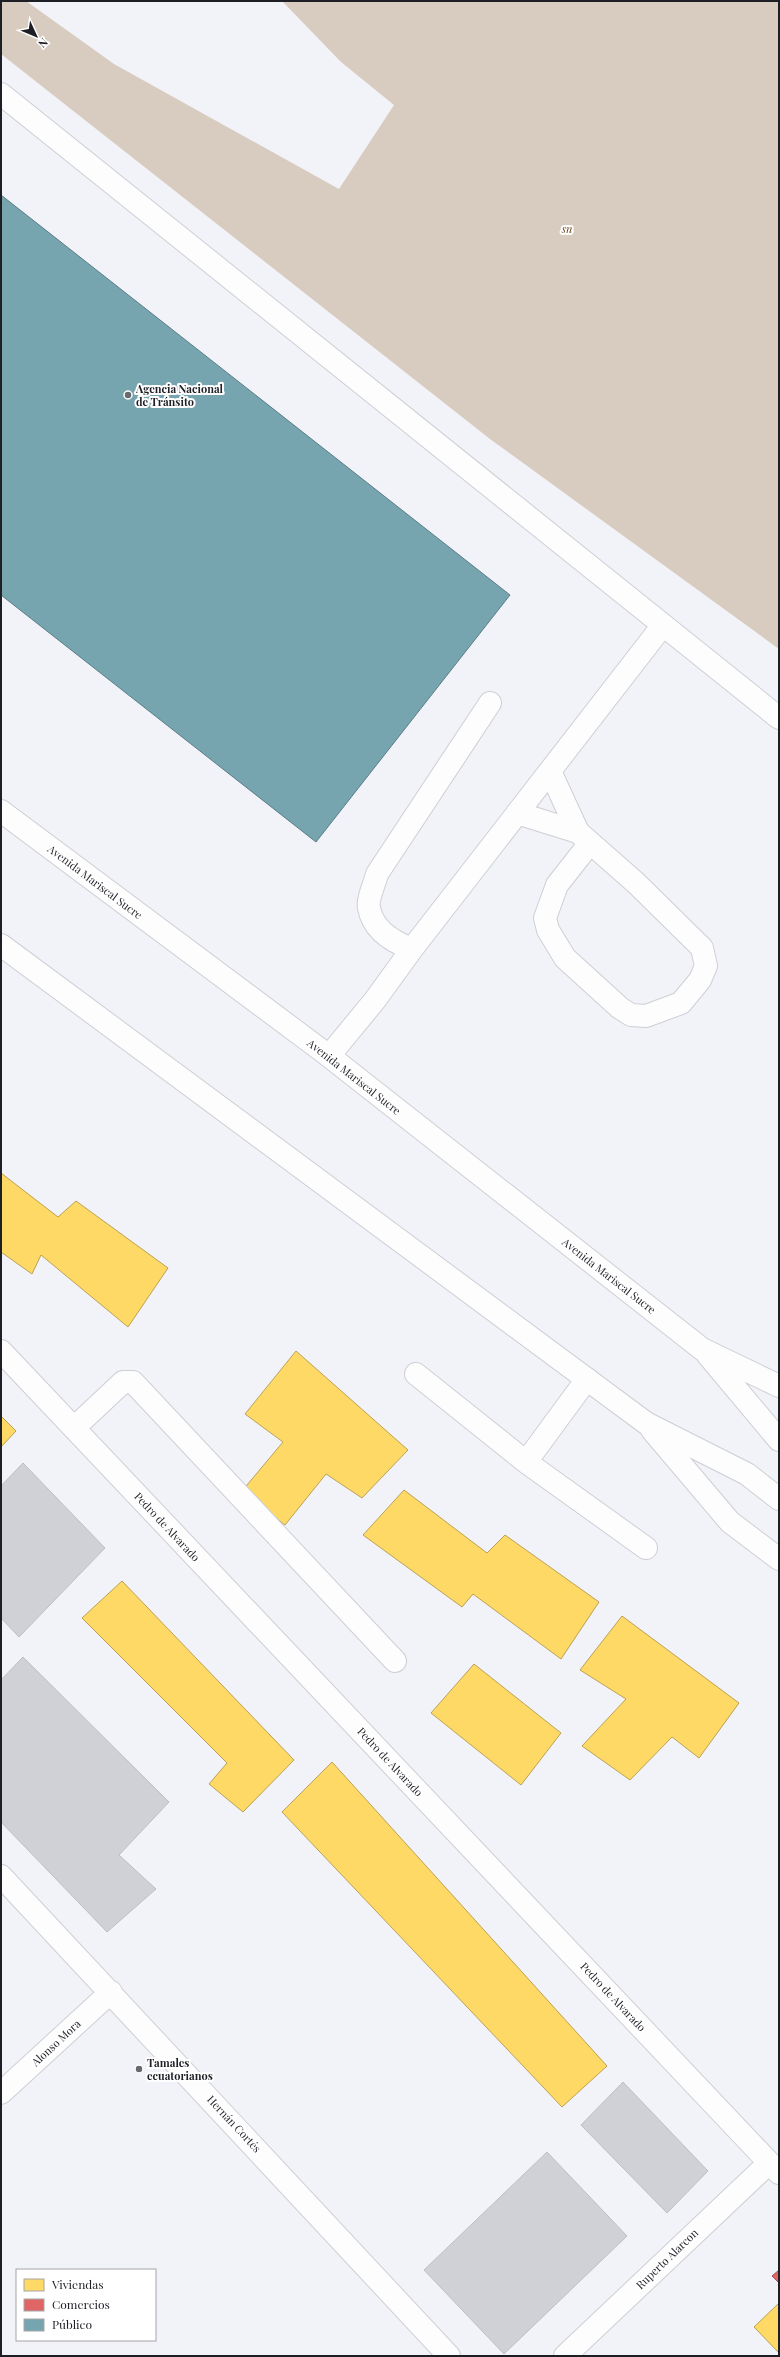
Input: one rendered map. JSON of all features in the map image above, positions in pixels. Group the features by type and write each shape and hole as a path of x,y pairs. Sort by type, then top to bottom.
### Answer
{"main road":[{"path":"1,94 779,718"},
{"path":"329,1056 375,1000 412,949 663,625"},
{"path":"412,949 395,942 377,928 368,907 377,874 490,703"},
{"path":"550,771 584,838"},
{"name":"Avenida Mariscal Sucre","path":"1,812 329,1056 702,1349 779,1440"},
{"path":"517,813 584,838 636,884 702,948 706,966 700,980 681,1003 646,1016 631,1015 620,1008 565,958 548,930 545,918 557,885 584,838"},
{"path":"1,946 646,1423 747,1474 779,1499"},
{"name":"Avenida Mariscal Sucre","path":"702,1349 779,1386"},
{"name":"Pedro de Alvarado","path":"1,1351 774,2168"},
{"path":"416,1374 526,1462 646,1548"},
{"path":"526,1462 587,1379"},
{"path":"74,1428 123,1382 133,1382 394,1661"},
{"path":"646,1423 730,1522 779,1558"},
{"name":"Hernán Cortés","path":"1,1876 111,1992 449,2356"},
{"name":"Alonso Mora","path":"1,2093 111,1992"},
{"name":"Ruperto Alarcon","path":"565,2356 774,2168"}],"green space":[{"name":"sn","path":"1,1 26,1 114,64 339,189 394,105 341,62 282,1 779,1 779,649 490,439 1,54"}],"building: Viviendas":[{"path":"1,1173 58,1217 76,1201 168,1268 128,1327 41,1255 32,1274 1,1252"},
{"path":"296,1351 408,1450 362,1498 326,1474 285,1525 242,1491 283,1442 245,1414"},
{"path":"1,1416 16,1431 1,1447"},
{"path":"404,1490 487,1553 505,1535 599,1602 561,1659 473,1594 462,1607 363,1535"},
{"path":"122,1581 294,1760 243,1812 209,1784 227,1763 82,1618"},
{"path":"622,1616 739,1703 699,1758 672,1737 630,1780 582,1746 626,1699 580,1670"},
{"path":"474,1664 561,1733 521,1785 431,1713"},
{"path":"332,1762 607,2066 562,2107 282,1812"},
{"path":"779,2303 779,2353 754,2327"}],"building: Comercios":[{"path":"779,2270 779,2283 772,2276"}],"building: Público":[{"name":"Agencia Nacional de Tránsito","path":"1,195 510,595 316,842 1,595"}],"building: Otros":[{"path":"23,1463 105,1548 19,1637 1,1618 1,1486"},
{"path":"23,1657 169,1802 119,1855 156,1889 107,1932 1,1822 1,1680"},
{"path":"623,2082 708,2171 667,2213 581,2125"},
{"path":"547,2152 627,2236 504,2354 424,2270"}],"place":[{"name":"Agencia Nacional de Tránsito","path":"128,395"},
{"name":"Tamales ecuatorianos","path":"139,2069"}]}
